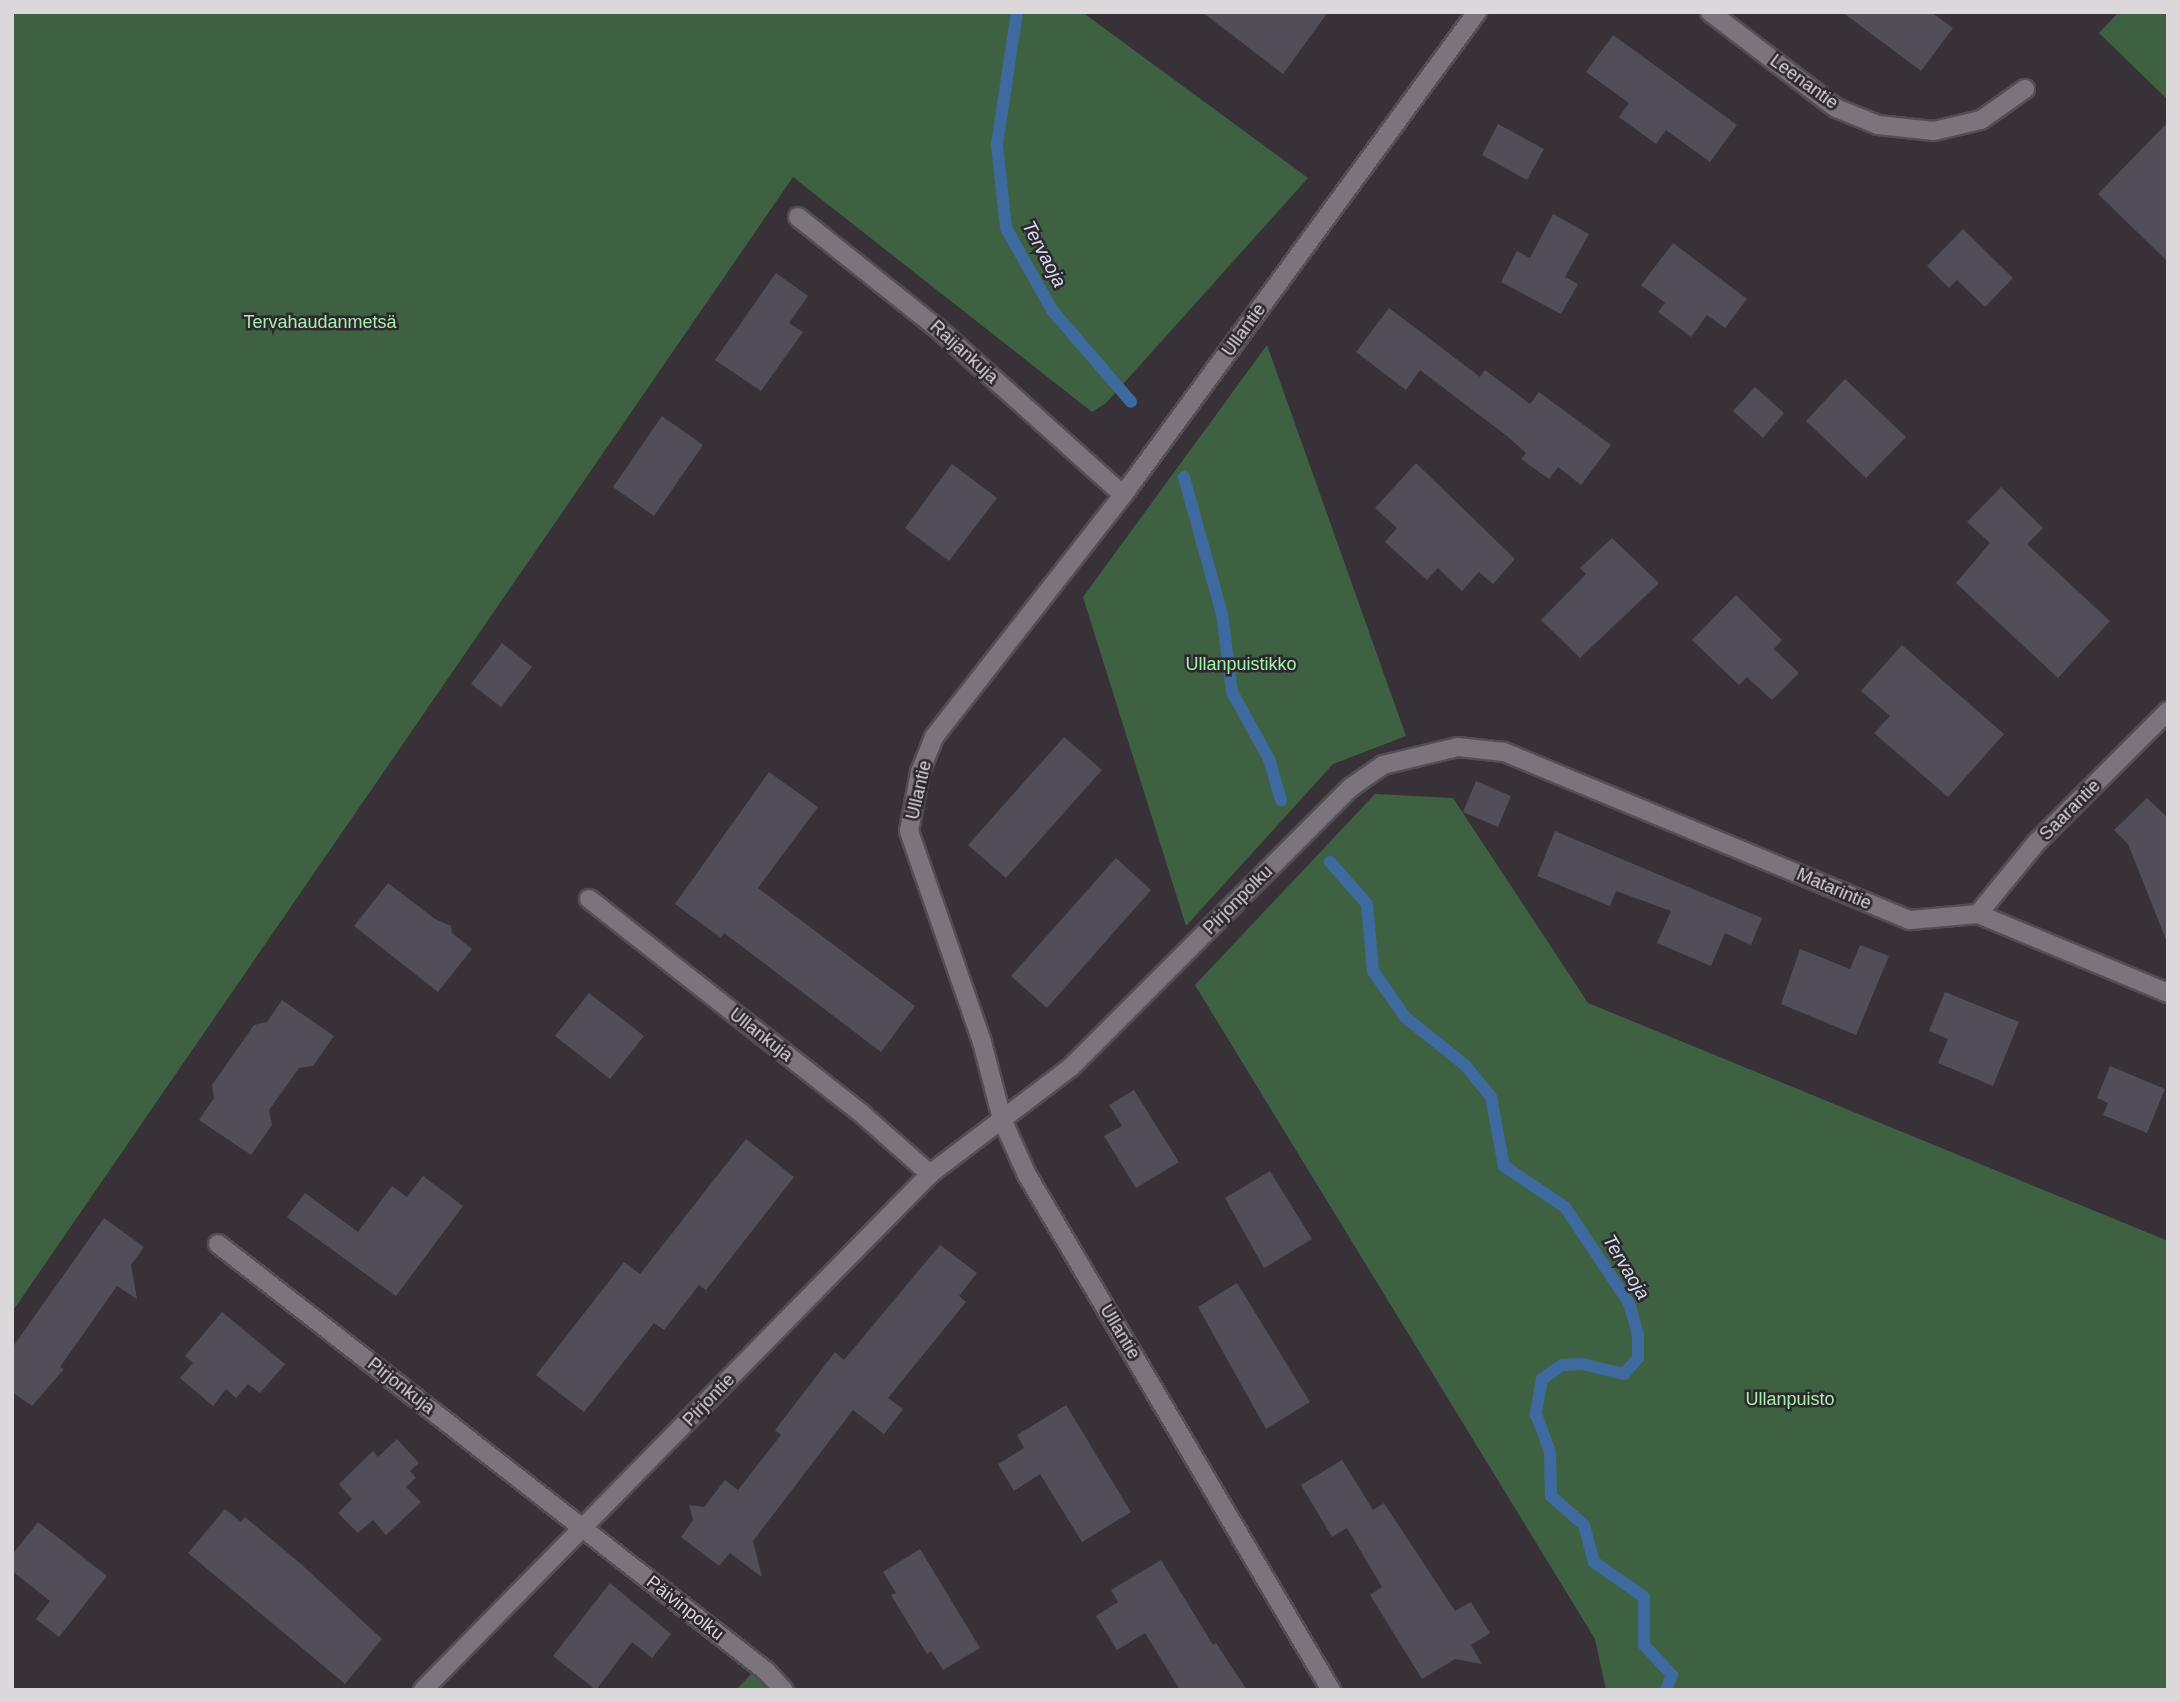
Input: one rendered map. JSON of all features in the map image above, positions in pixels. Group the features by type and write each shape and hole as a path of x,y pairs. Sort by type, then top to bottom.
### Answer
{"street":[{"name":"Ullantie","path":"1331,1690 1027,1175 1002,1119 982,1042 909,831 920,772 941,728 1123,495 1477,12"},
{"name":"Leenantie","path":"1710,12 1836,108 1878,125 1934,131 1981,120 2025,89"},
{"name":"Raijankuja","path":"798,217 936,327 1123,495"},
{"name":"Saarantie","path":"1978,914 2037,842 2168,711"},
{"name":"Pirjonpolku","path":"1002,1119 1071,1067 1350,788 1383,765 1422,754 1458,747 1504,752"},
{"name":"Matarintie","path":"1504,752 1910,920 1978,914 2168,993"},
{"name":"Ullankuja","path":"589,899 862,1114 930,1174"},
{"name":"Pirjontie","path":"423,1690 930,1174 1002,1119"},
{"name":"Pirjonkuja","path":"218,1244 584,1528"},
{"name":"Päivinpolku","path":"584,1528 766,1671 784,1690"}],"green space":[{"name":"Tervahaudanmetsä","path":"12,12 1082,12 1308,178 1106,403 1092,412 793,177 12,1312"},
{"path":"2119,12 2168,12 2168,100 2099,33"},
{"name":"Ullanpuistikko","path":"1267,345 1406,736 1333,764 1186,926 1083,597"},
{"name":"Ullanpuisto","path":"1375,794 1453,798 1588,1003 2168,1241 2168,1690 1606,1690 1595,1639 1195,985"},
{"path":"751,1674 803,1690 736,1690"}],"building":[{"path":"1202,12 1328,12 1283,74"},
{"path":"1842,12 1931,12 1953,28 1921,71"},
{"path":"1613,35 1737,125 1710,162 1666,130 1656,144 1619,117 1629,103 1586,72"},
{"path":"2168,122 2168,262 2098,194"},
{"path":"1498,124 1544,149 1527,180 1482,155"},
{"path":"1553,214 1589,234 1565,277 1578,284 1561,314 1501,282 1517,251 1530,258"},
{"path":"1963,229 2013,278 1985,307 1957,280 1949,288 1927,266"},
{"path":"1673,243 1747,299 1725,328 1707,315 1691,337 1658,312 1665,303 1641,285"},
{"path":"776,273 808,296 789,323 803,332 761,391 715,360"},
{"path":"1389,308 1480,377 1485,370 1530,404 1539,392 1611,445 1581,485 1558,467 1549,479 1521,459 1526,453 1507,436 1420,370 1406,390 1356,352"},
{"path":"1845,379 1906,437 1866,478 1806,421"},
{"path":"1755,387 1784,413 1763,438 1733,411"},
{"path":"662,416 703,445 654,516 613,487"},
{"path":"1416,463 1515,559 1493,584 1479,572 1462,591 1438,568 1427,580 1385,542 1397,528 1375,508"},
{"path":"952,464 997,498 949,561 905,528"},
{"path":"2001,487 2043,528 2027,544 2110,621 2058,678 1956,583 1990,543 1967,522"},
{"path":"1612,538 1659,583 1580,658 1541,620 1586,574 1580,568"},
{"path":"1736,595 1782,640 1774,649 1799,673 1772,700 1747,677 1739,685 1692,640"},
{"path":"502,643 532,667 501,707 471,684"},
{"path":"1902,645 2004,734 1948,797 1874,733 1890,716 1861,691"},
{"path":"1064,737 1102,770 1006,878 968,845"},
{"path":"769,772 818,807 758,888 915,1006 881,1052 724,933 721,938 675,904"},
{"path":"1476,781 1511,796 1498,827 1463,812"},
{"path":"2147,798 2168,818 2167,942 2128,844 2114,830"},
{"path":"1555,831 1762,918 1751,945 1725,933 1711,966 1657,943 1671,911 1616,891 1610,906 1537,876"},
{"path":"1116,858 1151,890 1047,1008 1011,976"},
{"path":"388,883 435,919 451,926 452,933 472,949 438,992 354,926"},
{"path":"1860,945 1889,956 1856,1035 1781,1004 1800,949 1850,969"},
{"path":"1945,992 2019,1022 1993,1086 1938,1063 1948,1039 1929,1031"},
{"path":"589,993 644,1036 610,1079 555,1036"},
{"path":"282,1000 334,1036 313,1066 299,1068 269,1110 272,1125 251,1155 199,1120 214,1098 212,1085 254,1025 267,1022"},
{"path":"2110,1066 2165,1089 2147,1133 2103,1115 2108,1103 2097,1098"},
{"path":"1134,1090 1179,1162 1136,1188 1104,1136 1122,1126 1109,1105"},
{"path":"746,1139 794,1177 706,1290 699,1285 664,1330 654,1323 584,1412 536,1375 624,1262 640,1274"},
{"path":"1270,1171 1312,1239 1264,1268 1225,1198"},
{"path":"423,1176 463,1206 396,1296 287,1217 305,1193 358,1232 392,1186 407,1197"},
{"path":"104,1218 144,1247 131,1265 137,1299 117,1286 60,1367 64,1369 32,1406 12,1392 12,1348"},
{"path":"940,1245 977,1273 959,1296 966,1302 888,1398 903,1409 884,1434 853,1410 753,1541 762,1577 730,1553 719,1566 681,1537 693,1520 689,1505 704,1507 725,1480 738,1490 781,1435 775,1430 835,1352 844,1360"},
{"path":"1237,1283 1310,1402 1266,1429 1198,1307"},
{"path":"222,1312 285,1364 260,1393 248,1384 236,1398 226,1389 213,1406 180,1378 193,1363 185,1356"},
{"path":"1066,1405 1131,1512 1082,1542 1040,1474 1014,1491 998,1464 1024,1448 1017,1435"},
{"path":"397,1439 419,1463 410,1471 416,1478 406,1487 421,1502 386,1535 373,1520 358,1533 338,1513 352,1499 339,1484 373,1451 378,1457"},
{"path":"1342,1460 1373,1510 1384,1503 1455,1611 1471,1602 1490,1633 1471,1645 1482,1664 1455,1659 1422,1679 1370,1595 1382,1587 1347,1528 1332,1537 1301,1485"},
{"path":"225,1509 241,1522 245,1517 382,1639 345,1684 188,1553"},
{"path":"38,1522 107,1576 59,1637 36,1619 50,1601 12,1571 12,1555"},
{"path":"920,1549 980,1648 943,1670 931,1651 927,1654 891,1595 896,1593 883,1572"},
{"path":"1161,1560 1213,1645 1216,1643 1247,1690 1180,1690 1145,1633 1117,1650 1096,1616 1118,1602 1111,1590"},
{"path":"610,1583 671,1634 652,1658 632,1642 596,1690 553,1656"}],"waterway":[{"name":"Tervaoja","path":"1017,12 997,145 1006,228 1052,310 1131,402"},
{"name":"Tervaoja","path":"1184,477 1222,614 1232,692 1269,759 1281,800"},
{"name":"Tervaoja","path":"1330,862 1367,904 1373,971 1405,1017 1465,1065 1491,1097 1504,1166 1565,1207 1629,1303 1638,1334 1638,1358 1624,1374 1582,1364 1562,1365 1542,1379 1536,1414 1550,1452 1551,1496 1584,1525 1594,1562 1644,1597 1644,1645 1672,1675 1666,1690"}]}
